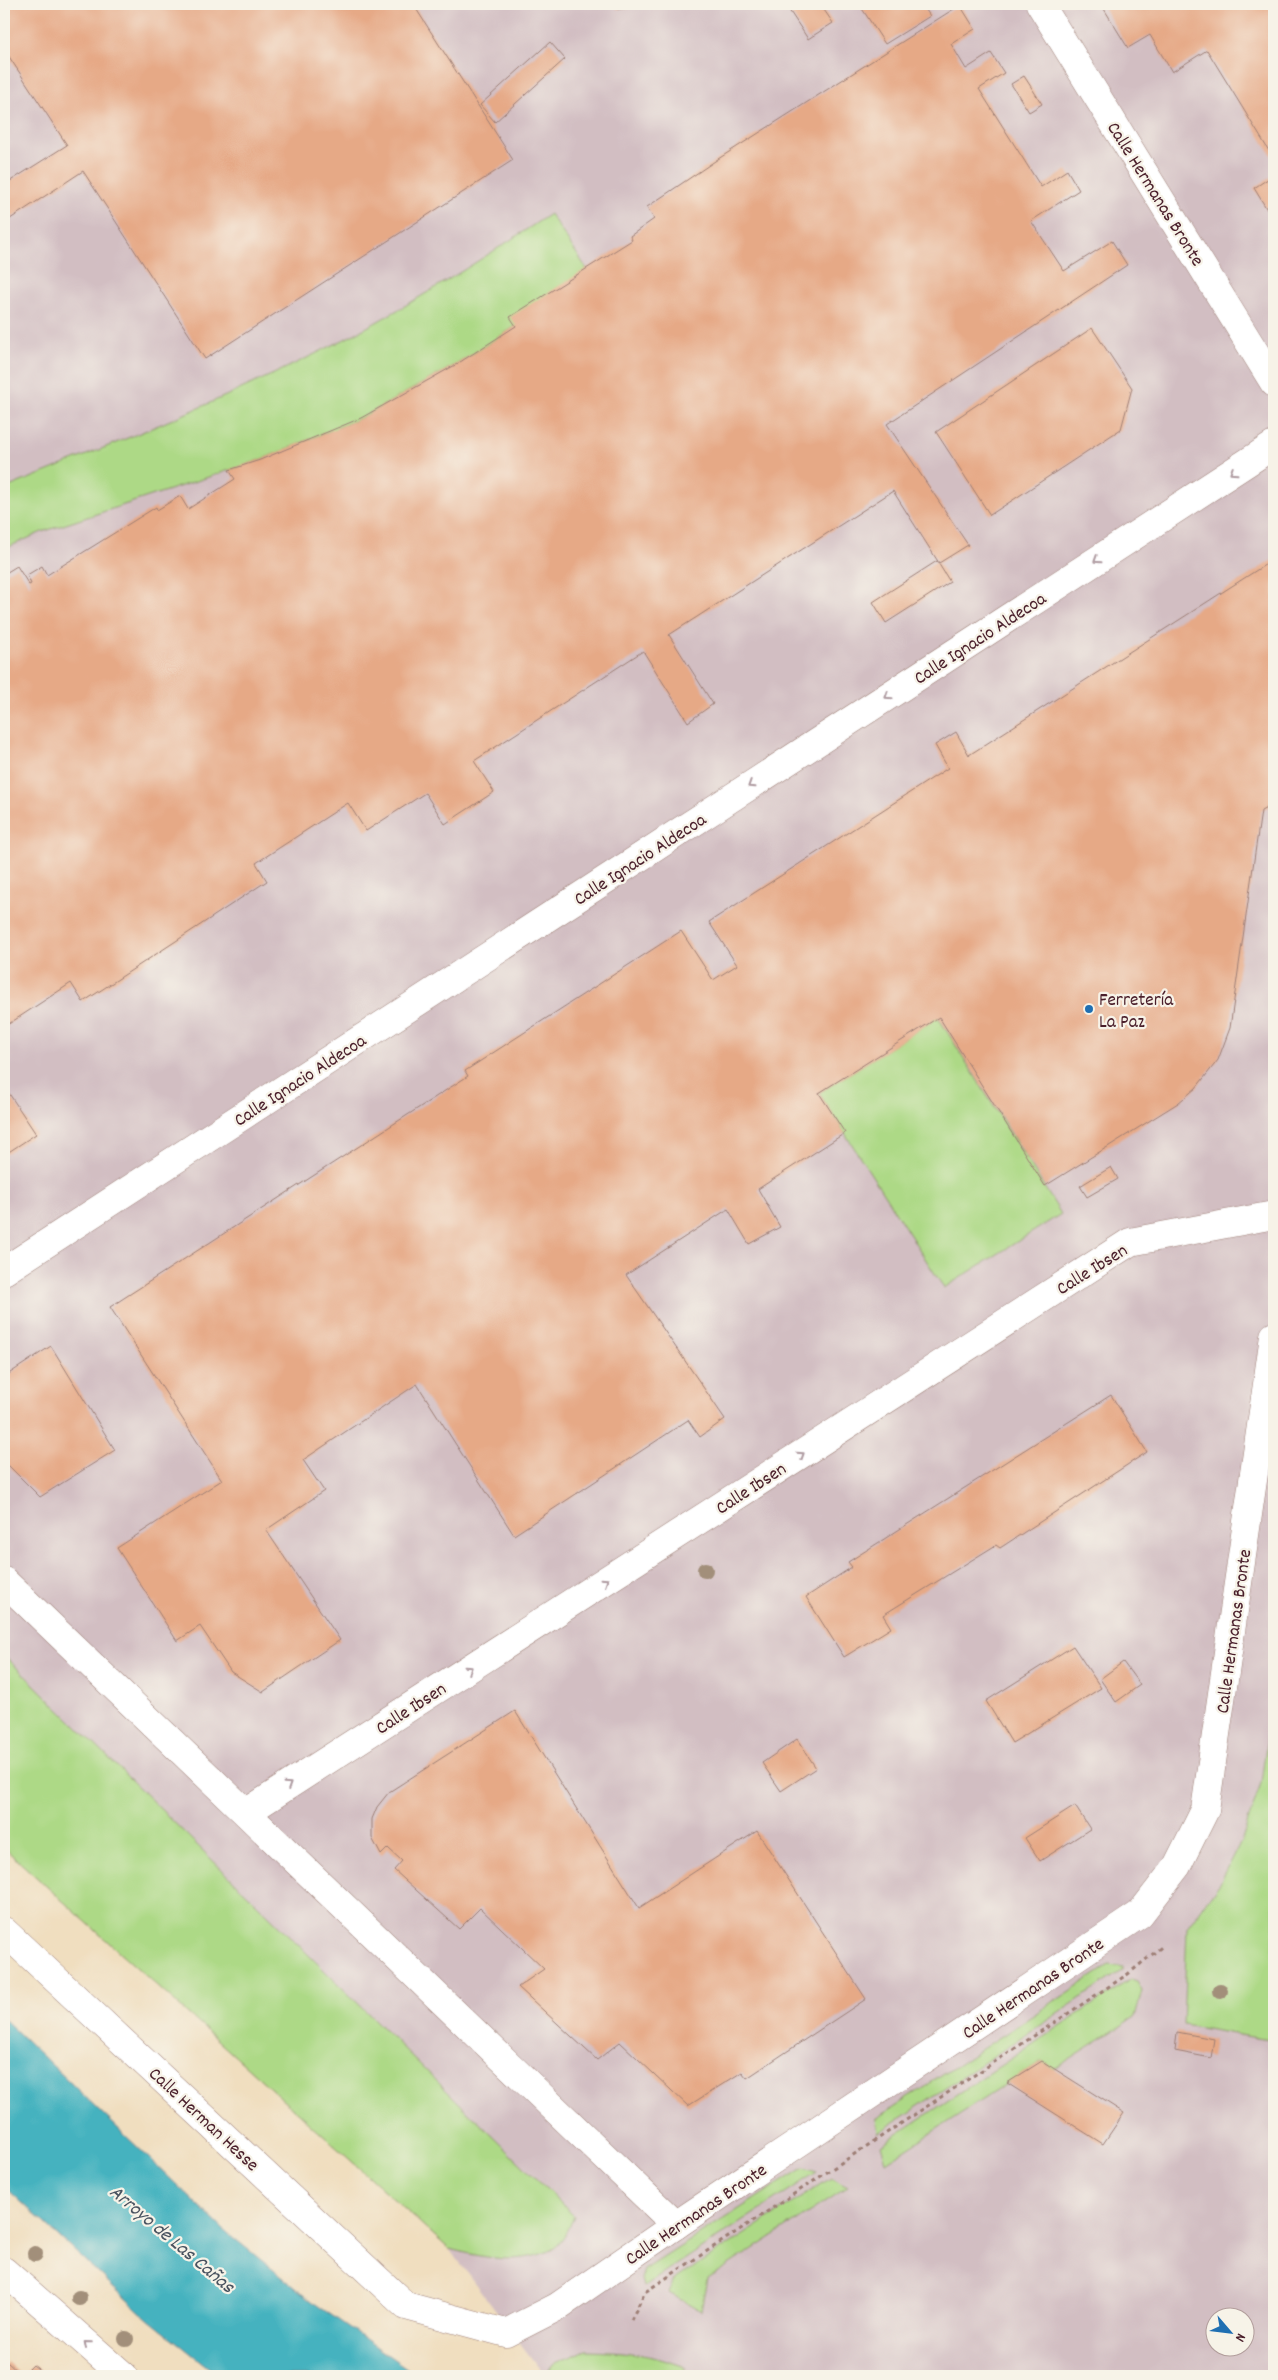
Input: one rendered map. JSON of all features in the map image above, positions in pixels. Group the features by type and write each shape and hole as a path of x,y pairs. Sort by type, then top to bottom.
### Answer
{"street":[{"name":"Calle Hermanas Bronte","path":"1040,4 1274,383"},
{"name":"Calle Ignacio Aldecoa","path":"4,1271 1274,445"},
{"name":"Calle Ibsen","path":"247,1812 1130,1242 1274,1215"},
{"name":"Calle Hermanas Bronte","path":"406,2306 506,2333 557,2308 676,2225 1140,1914 1177,1866 1205,1810 1274,1336"},
{"path":"4,1581 676,2225"},
{"name":"Calle Herman Hesse","path":"4,1930 406,2306"},
{"path":"4,2271 124,2376"}],"path":[{"path":"631,2320 645,2292 1120,1979 1164,1945"}],"shaded area":[{"path":"4,4 1274,4 1274,2376 545,2376 449,2249 4,1848"}],"green space":[{"path":"550,214 587,269 516,326 457,364 361,418 260,460 42,532 4,549 4,489 198,408 344,340 434,289"},
{"path":"938,1017 1061,1214 944,1288 819,1093"},
{"path":"4,1655 574,2216 559,2244 551,2250 538,2255 513,2259 474,2255 449,2249 4,1848"},
{"path":"1274,1688 1274,2041 1183,2025 1187,1928 1220,1883 1241,1842 1261,1783"},
{"path":"1109,1965 1123,1967 1123,1970 878,2133 876,2119"},
{"path":"1131,1979 1137,1981 1142,1990 1135,2017 1054,2069 1042,2061 886,2162 881,2145"},
{"path":"803,2168 817,2172 643,2287 641,2279 644,2270"},
{"path":"831,2178 848,2187 707,2279 701,2311 669,2293 673,2281"},
{"path":"587,2350 637,2354 686,2367 680,2376 544,2376 553,2364"}],"water":[{"name":"Arroyo de Las Cañas","path":"4,2019 224,2230 317,2305 418,2376 219,2376 148,2319 4,2186"}],"building":[{"path":"4,4 413,4 513,160 205,359 83,171 4,223 4,185 67,145 4,49"},
{"path":"617,4 670,4 670,6 617,9"},
{"path":"785,4 820,4 833,23 808,39"},
{"path":"859,4 922,4 930,16 885,44"},
{"path":"1101,4 1274,4 1274,159 1207,50 1172,72 1150,35 1128,48"},
{"path":"960,5 975,29 951,44 966,69 991,53 1004,73 979,89 1041,187 1067,170 1079,190 1031,221 1064,271 1112,241 1127,265 887,424 968,545 939,563 893,491 669,635 713,704 688,722 643,651 474,761 494,792 445,824 425,793 366,831 348,803 256,863 267,881 83,1002 71,983 4,1027 4,574 17,566 29,585 31,584 27,575 42,566 47,575 156,507 157,510 180,496 188,509 235,479 229,470 260,460 361,418 457,364 516,326 510,317 632,240 630,236 654,219 647,207 718,159"},
{"path":"550,42 565,59 495,122 480,105"},
{"path":"1024,76 1042,104 1029,112 1011,84"},
{"path":"1274,175 1274,221 1254,188"},
{"path":"1092,328 1132,388 1121,429 990,515 936,432"},
{"path":"1274,559 1274,804 1261,811 1230,1028 1218,1060 1196,1088 1178,1103 1045,1186 939,1017 819,1093 845,1133 758,1189 780,1227 749,1244 728,1209 626,1275 725,1419 700,1437 688,1420 514,1535 417,1384 303,1460 324,1491 266,1530 340,1640 263,1692 231,1672 200,1626 177,1641 117,1548 222,1480 110,1307 468,1076 465,1071 681,931 713,980 737,965 709,922 948,768 935,745 956,732 969,755"},
{"path":"937,561 950,582 886,623 873,602"},
{"path":"4,1086 36,1134 4,1155"},
{"path":"1111,1167 1118,1179 1087,1197 1080,1186"},
{"path":"51,1346 115,1450 40,1497 4,1461 4,1377"},
{"path":"1111,1395 1147,1452 1000,1548 996,1545 883,1615 891,1628 844,1657 806,1597 852,1567 848,1562"},
{"path":"1073,1646 1101,1688 1012,1743 986,1701"},
{"path":"1123,1662 1140,1685 1116,1702 1100,1679"},
{"path":"515,1711 639,1908 757,1831 866,1999 747,2078 742,2072 688,2106 620,2042 597,2060 518,1987 544,1969 480,1908 459,1929 394,1870 402,1861 388,1848 381,1855 372,1838 372,1819 377,1807 389,1792"},
{"path":"797,1739 816,1768 781,1791 762,1763"},
{"path":"1075,1806 1090,1829 1040,1861 1025,1838"},
{"path":"1177,2032 1214,2039 1211,2058 1175,2051"},
{"path":"1042,2061 1124,2113 1103,2144 1007,2083"},
{"path":"7,2362 22,2376 4,2376 4,2366"},
{"path":"33,2365 47,2376 22,2376"}],"place":[{"name":"Ferretería La Paz","path":"1089,1009"}]}
